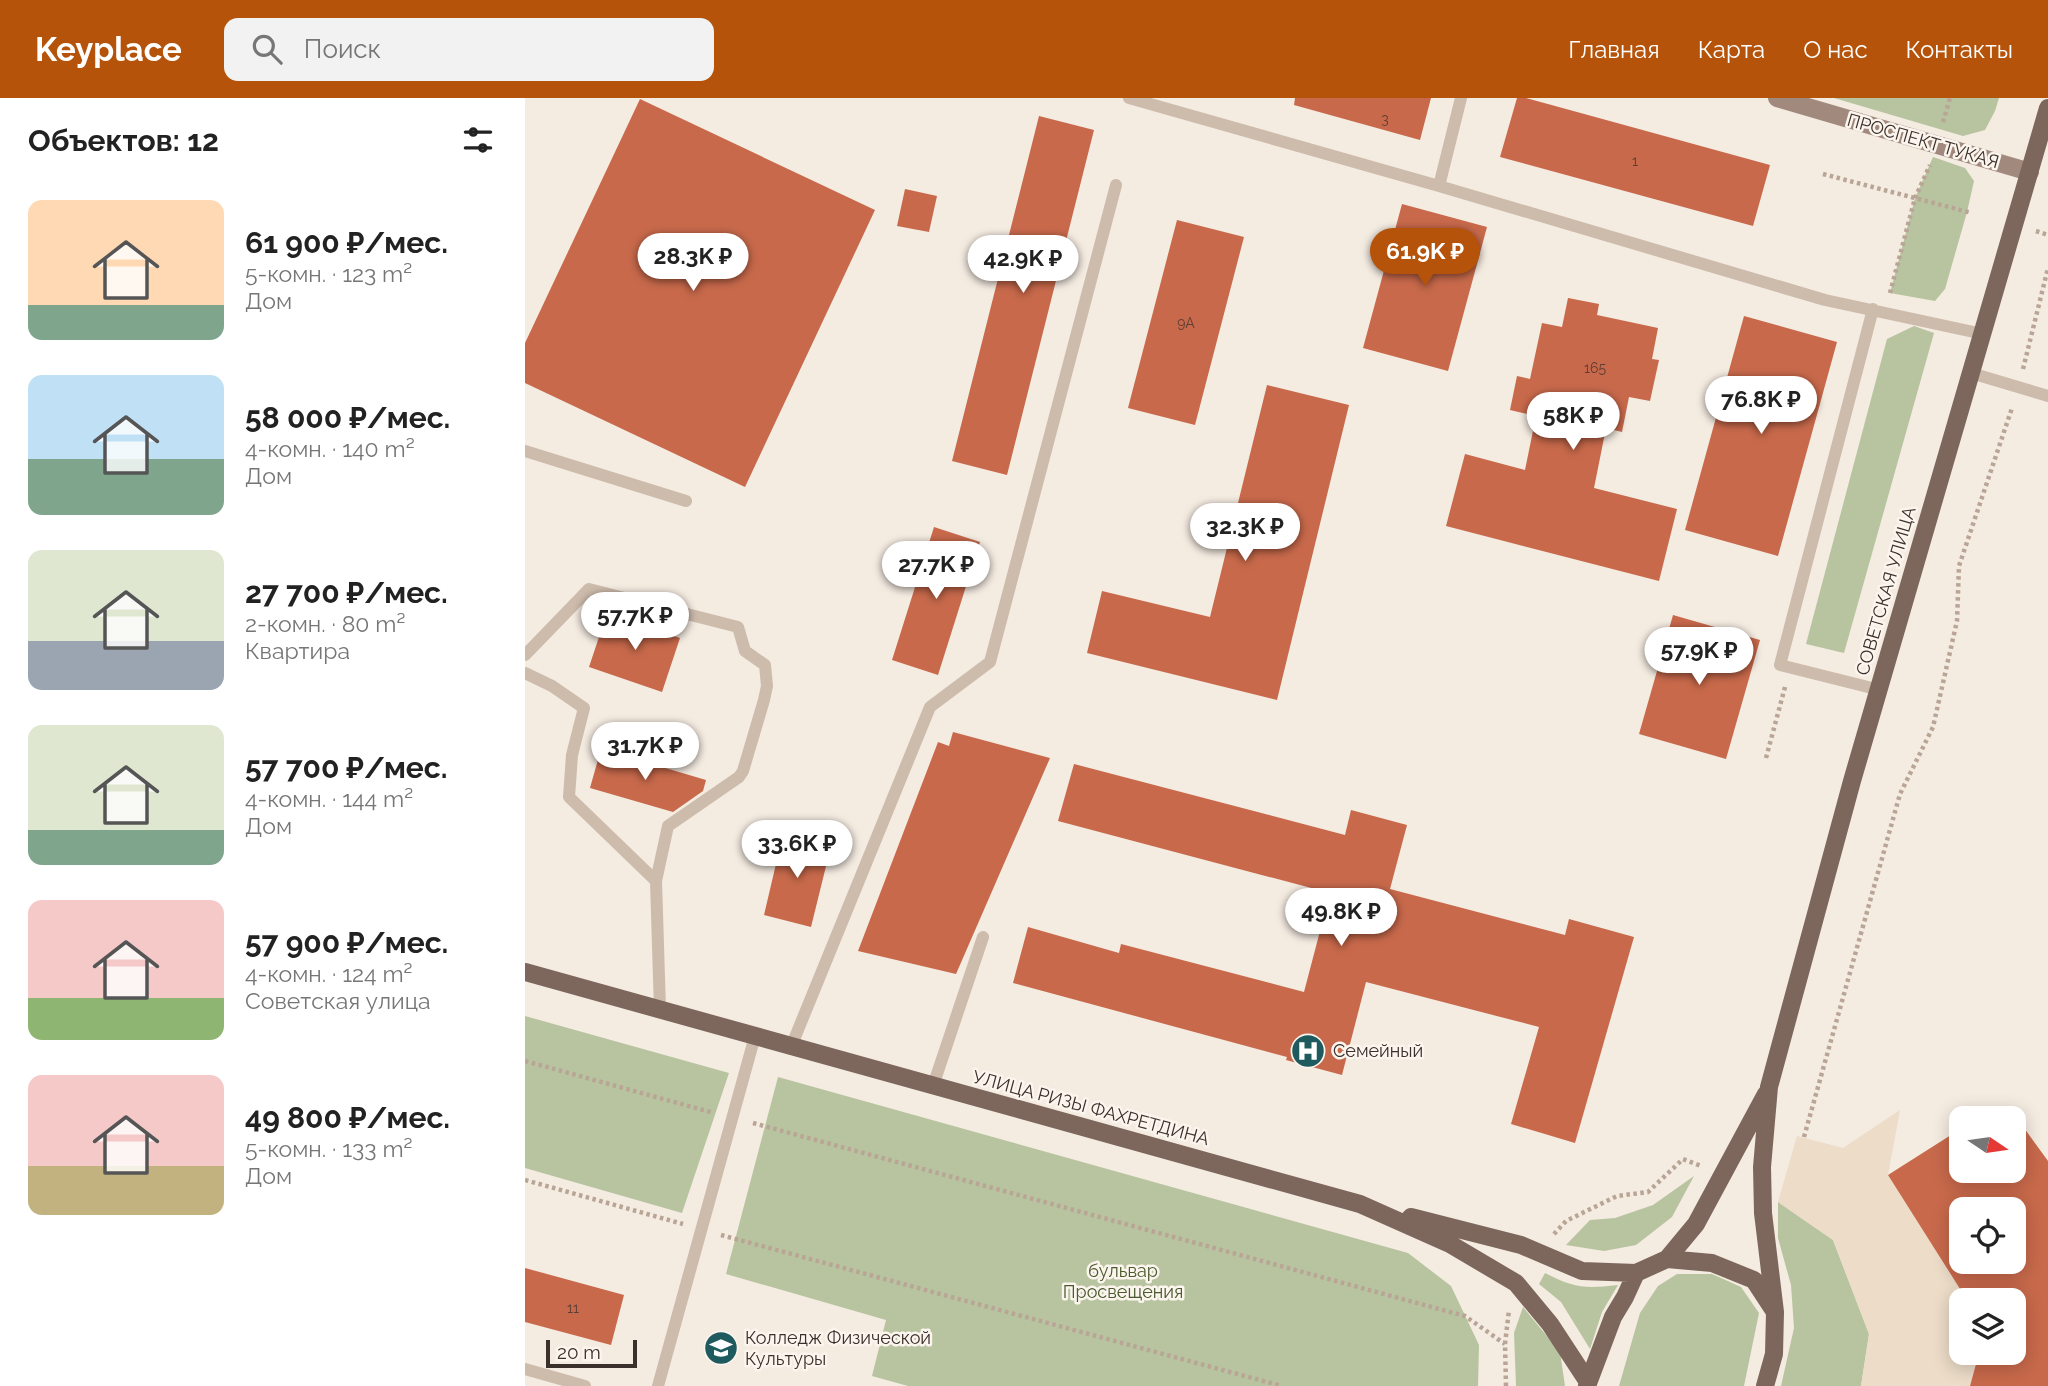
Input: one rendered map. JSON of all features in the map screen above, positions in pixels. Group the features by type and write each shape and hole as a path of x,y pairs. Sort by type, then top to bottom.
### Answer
{"main road":[{"name":"ПРОСПЕКТ ТУКАЯ","path":"1777,98 2030,172"},
{"name":"СОВЕТСКАЯ УЛИЦА","path":"1769,1087 1852,781 2048,108"},
{"name":"УЛИЦА РИЗЫ ФАХРЕТДИНА","path":"525,972 1360,1204 1450,1244 1516,1283 1550,1324 1588,1384"},
{"path":"1360,1204 1521,1245 1582,1271 1636,1273 1667,1259 1696,1224 1769,1087"},
{"path":"1765,1386 1774,1354 1775,1312 1763,1203 1762,1167 1769,1087"},
{"path":"1667,1259 1712,1263 1754,1280 1775,1312"},
{"path":"1588,1384 1613,1317 1636,1273"}],"lane":[{"path":"1129,98 1825,300 1983,334"},
{"path":"1439,186 1461,98"},
{"path":"791,1047 930,707 990,662 1116,185"},
{"path":"1873,309 1780,665 1880,690"},
{"path":"1972,373 2048,396"},
{"path":"525,451 686,501"},
{"path":"525,655 589,589 738,627 745,651 765,664 767,686 743,771 739,777 668,826 656,881 660,1010"},
{"path":"525,673 552,686 584,708 572,755 569,797 656,881"},
{"path":"933,1086 983,937"},
{"path":"658,1386 755,1036"},
{"path":"525,1369 585,1386"}],"path":[{"path":"1941,130 1950,98"},
{"path":"1823,173 1972,213"},
{"path":"2035,231 2048,235"},
{"path":"1804,1138 1900,794 1933,727 1957,621 1959,566 2019,387 2048,268"},
{"path":"525,1061 1465,1316 1505,1344"},
{"path":"1551,1237 1566,1221 1617,1196 1648,1192 1683,1159 1702,1167"},
{"path":"525,1180 1282,1386"},
{"path":"1506,1386 1505,1344 1510,1303"}],"green space":[{"path":"1834,98 1999,98 1985,130 1963,136"},
{"path":"1933,157 1965,168 1974,181 1945,289 1935,301 1890,293 1915,198"},
{"path":"1914,326 1934,333 1844,653 1806,644 1887,339"},
{"path":"525,1016 729,1073 682,1213 525,1168"},
{"name":"бульвар Просвещения","path":"778,1077 1408,1253 1451,1286 1479,1345 1478,1386 908,1386 872,1376 886,1320 726,1274"},
{"path":"1694,1176 1672,1217 1636,1245 1604,1251 1566,1245 1590,1220 1615,1218 1653,1205"},
{"path":"1778,1202 1833,1240 1869,1334 1861,1386 1781,1386 1794,1328 1791,1285 1778,1238"},
{"path":"1545,1273 1580,1286 1618,1285 1602,1312 1590,1349 1561,1302 1539,1284"},
{"path":"1677,1274 1712,1274 1741,1287 1759,1313 1744,1386 1619,1386 1640,1313 1658,1286"},
{"path":"1523,1307 1560,1352 1565,1386 1516,1386 1514,1333"}],"shaded area":[{"path":"1900,1110 1888,1175 1959,1288 1949,1288 1949,1365 1976,1365 1970,1386 1861,1386 1869,1334 1833,1240 1778,1202 1797,1136 1843,1148"}],"building":[{"path":"1295,98 1431,98 1420,140 1294,105"},
{"path":"1517,98 1526,98 1770,165 1753,226 1500,157"},
{"path":"640,99 875,210 745,487 525,383 525,343"},
{"path":"1039,116 1094,130 1007,475 952,461"},
{"path":"905,189 937,196 929,232 897,226"},
{"path":"1402,204 1487,227 1448,371 1363,348"},
{"path":"1177,220 1244,237 1195,425 1128,408"},
{"path":"1568,298 1599,304 1597,315 1658,328 1652,359 1659,360 1650,401 1629,397 1622,432 1606,428 1594,488 1677,509 1659,581 1446,526 1465,454 1525,470 1536,416 1510,410 1517,376 1530,379 1542,323 1562,327"},
{"path":"1744,316 1837,342 1778,556 1685,530"},
{"path":"1267,385 1349,405 1277,700 1087,653 1102,591 1210,617"},
{"path":"934,527 980,542 938,675 892,660"},
{"path":"607,613 680,638 662,692 589,667"},
{"path":"1673,615 1760,640 1726,759 1639,734"},
{"path":"953,732 1050,758 956,974 858,951 938,742 949,746"},
{"path":"601,749 706,780 703,791 673,812 590,788"},
{"path":"1074,764 1345,835 1351,810 1407,825 1390,889 1565,935 1569,919 1634,937 1575,1143 1511,1124 1539,1027 1366,982 1342,1075 1286,1060 1287,1057 1013,983 1028,927 1119,953 1121,944 1304,992 1330,893 1058,821"},
{"path":"783,834 831,846 811,927 764,915"},
{"path":"2027,1132 2048,1161 2048,1386 1970,1386 1976,1365 2026,1365 2026,1288 1959,1288 1951,1274 2026,1274 2026,1197 1949,1197 1949,1272 1888,1175 1949,1136 1949,1183 2027,1183"},
{"path":"525,1268 624,1295 611,1345 525,1322"}],"place":[{"name":"Семейный","path":"1308,1051"},
{"name":"Колледж Физической Культуры","path":"721,1348"}]}
